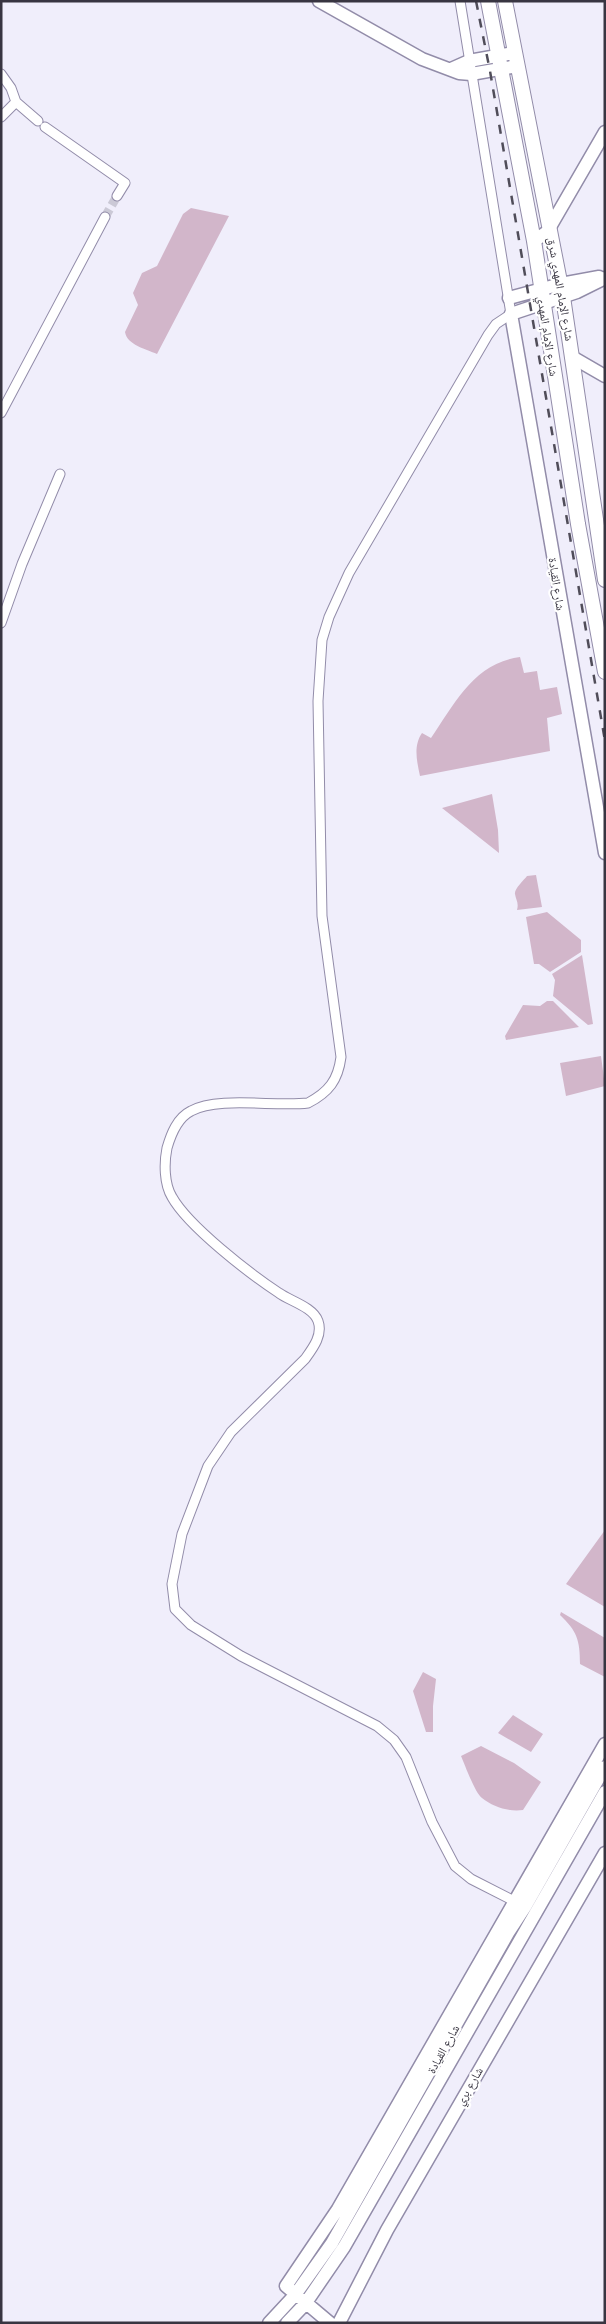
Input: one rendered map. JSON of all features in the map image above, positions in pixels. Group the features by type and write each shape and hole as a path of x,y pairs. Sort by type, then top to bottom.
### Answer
{"main road":[{"path":"319,1 422,59 459,73 471,74 499,63 516,59"},
{"name":"شارع الإمام المهدي","path":"488,1 534,241 578,524 605,672"},
{"name":"شارع الإمام المهدي شرق","path":"504,1 562,290 605,580"},
{"path":"451,69 469,61 499,63"},
{"path":"534,241 550,227 605,132"},
{"path":"509,298 541,290 562,290 605,277"},
{"path":"511,314 543,304 562,290"},
{"name":"شارع القيادة","path":"511,314 605,853"},
{"path":"572,357 605,376"},
{"name":"شارع القيادة","path":"269,2323 290,2291 332,2243 508,1933 520,1904 605,1744"},
{"name":"شارع القيادة","path":"520,1904 605,1767"},
{"name":"شارع القيادة","path":"287,2323 305,2304 344,2247 605,1792"},
{"name":"شارع بري","path":"339,2323 386,2230 605,1852"},
{"path":"290,2291 330,2323"}],"street":[{"path":"460,1 511,314 503,318 488,335 349,573 329,616 322,640 318,701 322,916 341,1056 339,1071 333,1085 321,1096 308,1103 224,1104 190,1111 178,1122 170,1135 166,1180 170,1195 181,1210 231,1257 262,1282 311,1312 318,1320 320,1330 315,1345 305,1359 230,1432 208,1466 182,1534 172,1584 175,1609 191,1625 241,1656 377,1726 394,1740 406,1757 432,1822 455,1866 471,1879 520,1904"},
{"path":"1,74 11,88 16,102 41,124 104,171 122,180 125,184 117,196"},
{"path":"1,117 16,102"},
{"path":"1,413 105,217"},
{"path":"1,623 29,548 60,474"}],"shaded area":[{"path":"191,208 229,216 157,354 138,346 126,336 125,332 138,305 133,293 142,273 157,266 183,214"},
{"path":"520,657 524,673 537,671 540,690 557,687 562,714 547,718 550,751 420,776 417,760 417,743 422,733 431,738 467,687 478,676 490,667"},
{"path":"492,794 498,830 499,853 442,808"},
{"path":"536,875 542,907 517,910 516,890 527,876"},
{"path":"547,912 581,940 581,952 550,972 539,964 534,964 526,917"},
{"path":"582,955 593,1024 588,1025 553,996 555,980 552,974"},
{"path":"547,1001 553,1001 579,1027 506,1040 505,1036 523,1005 540,1006"},
{"path":"601,1056 605,1086 566,1096 560,1063"},
{"path":"605,1530 605,1607 566,1584"},
{"path":"561,1612 605,1638 605,1677 580,1664 576,1636 560,1615"},
{"path":"423,1672 436,1679 433,1732 426,1732 413,1691"},
{"path":"513,1715 543,1734 531,1752 498,1733"},
{"path":"481,1746 514,1763 541,1782 523,1810 501,1808 491,1804 479,1795 461,1756"}],"tunnel":[{"path":"105,217 117,196"}],"railway":[{"path":"476,1 490,71 605,741"}]}
